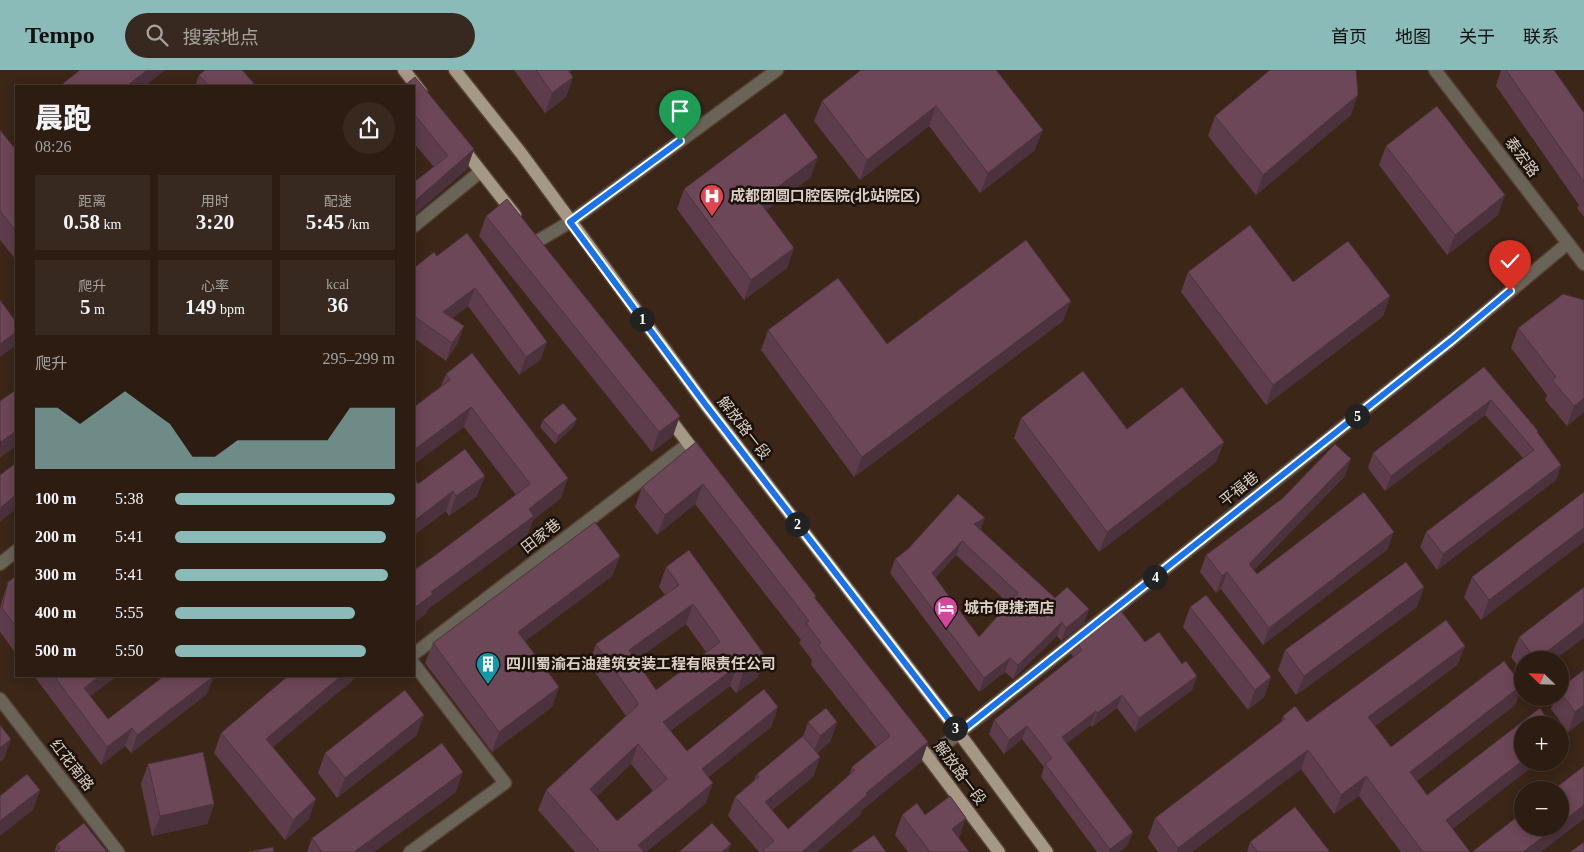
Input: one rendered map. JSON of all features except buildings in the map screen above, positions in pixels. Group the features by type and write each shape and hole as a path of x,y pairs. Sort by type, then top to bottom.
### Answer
{"main road":[{"path":"404,70 428,101"},
{"name":"解放路一段","path":"454,70 521,153 705,404 959,733 1047,852"},
{"path":"451,133 533,239"},
{"path":"656,401 706,467"},
{"name":"解放路一段","path":"910,734 999,852"}],"street":[{"path":"533,239 570,222 777,70"},
{"name":"泰宏路","path":"1435,70 1584,264"},
{"path":"415,225 480,172"},
{"name":"平福巷","path":"928,758 1437,352 1568,243"},
{"name":"田家巷","path":"415,653 688,444"},
{"path":"0,564 15,552"},
{"path":"410,852 505,783 415,665"},
{"name":"红花南路","path":"0,699 118,852"}],"place":[{"name":"成都团圆口腔医院(北站院区)","path":"712,217"},
{"name":"城市便捷酒店","path":"946,629"},
{"name":"四川蜀渝石油建筑安装工程有限责任公司","path":"488,685"}],"route":[{"path":"680,141 570,222 705,404 959,733 1453,339 1510,291"}]}
